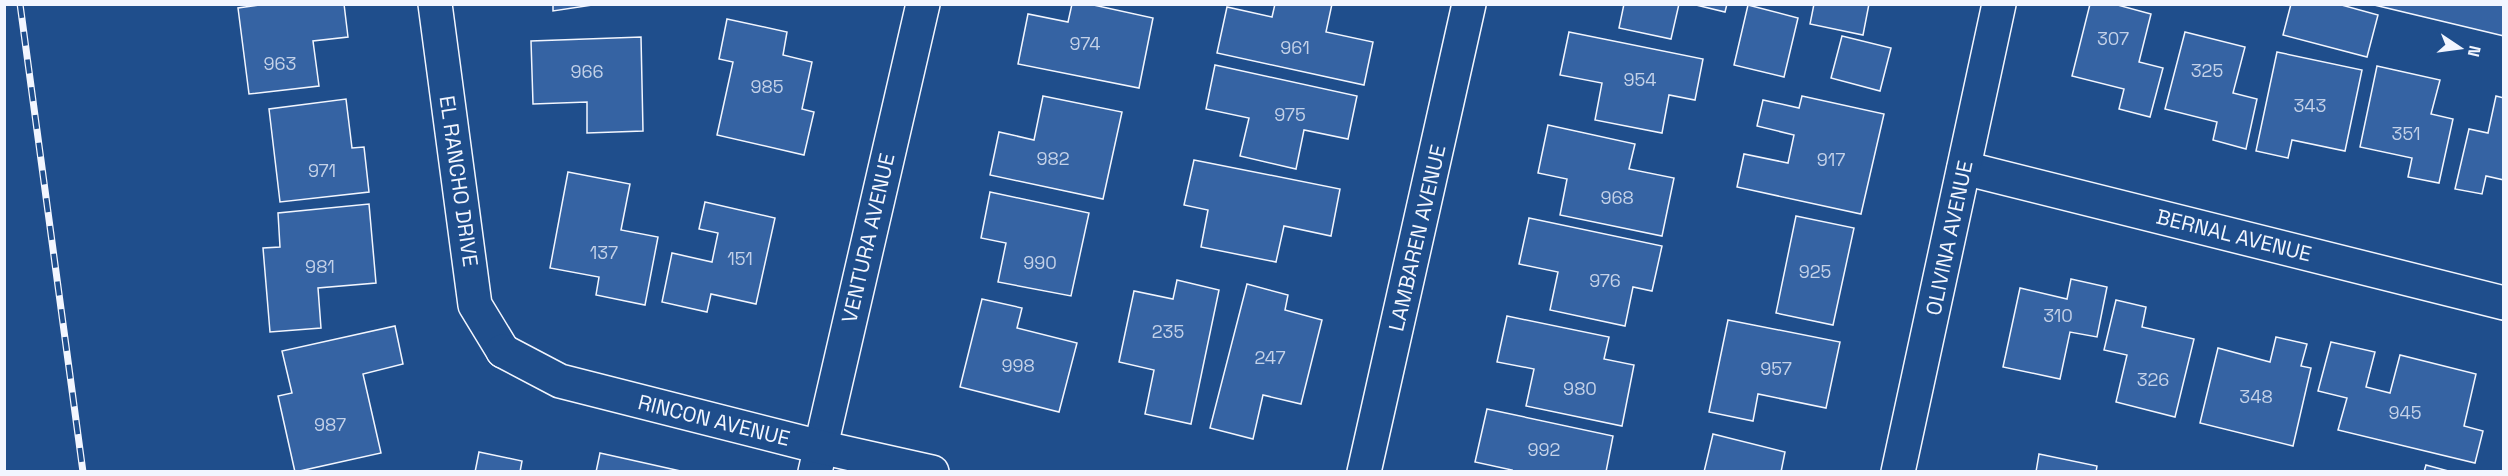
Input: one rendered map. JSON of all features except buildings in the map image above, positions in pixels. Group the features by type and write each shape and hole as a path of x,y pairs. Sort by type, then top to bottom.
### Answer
{"street":[{"name":"EL RANCHO DRIVE","path":"435,4 476,305 503,351"},
{"name":"VENTURA AVENUE","path":"817,459 923,4"},
{"name":"LAMBAREN AVENUE","path":"1364,471 1469,4"},
{"name":"OLIVINA AVENUE","path":"1898,471 1999,4"},
{"name":"BERNAL AVENUE","path":"1964,168 2504,303"},
{"name":"RINCON AVENUE","path":"503,351 560,381 817,459 932,471"}],"railway":[{"path":"20,4 83,472"}]}
